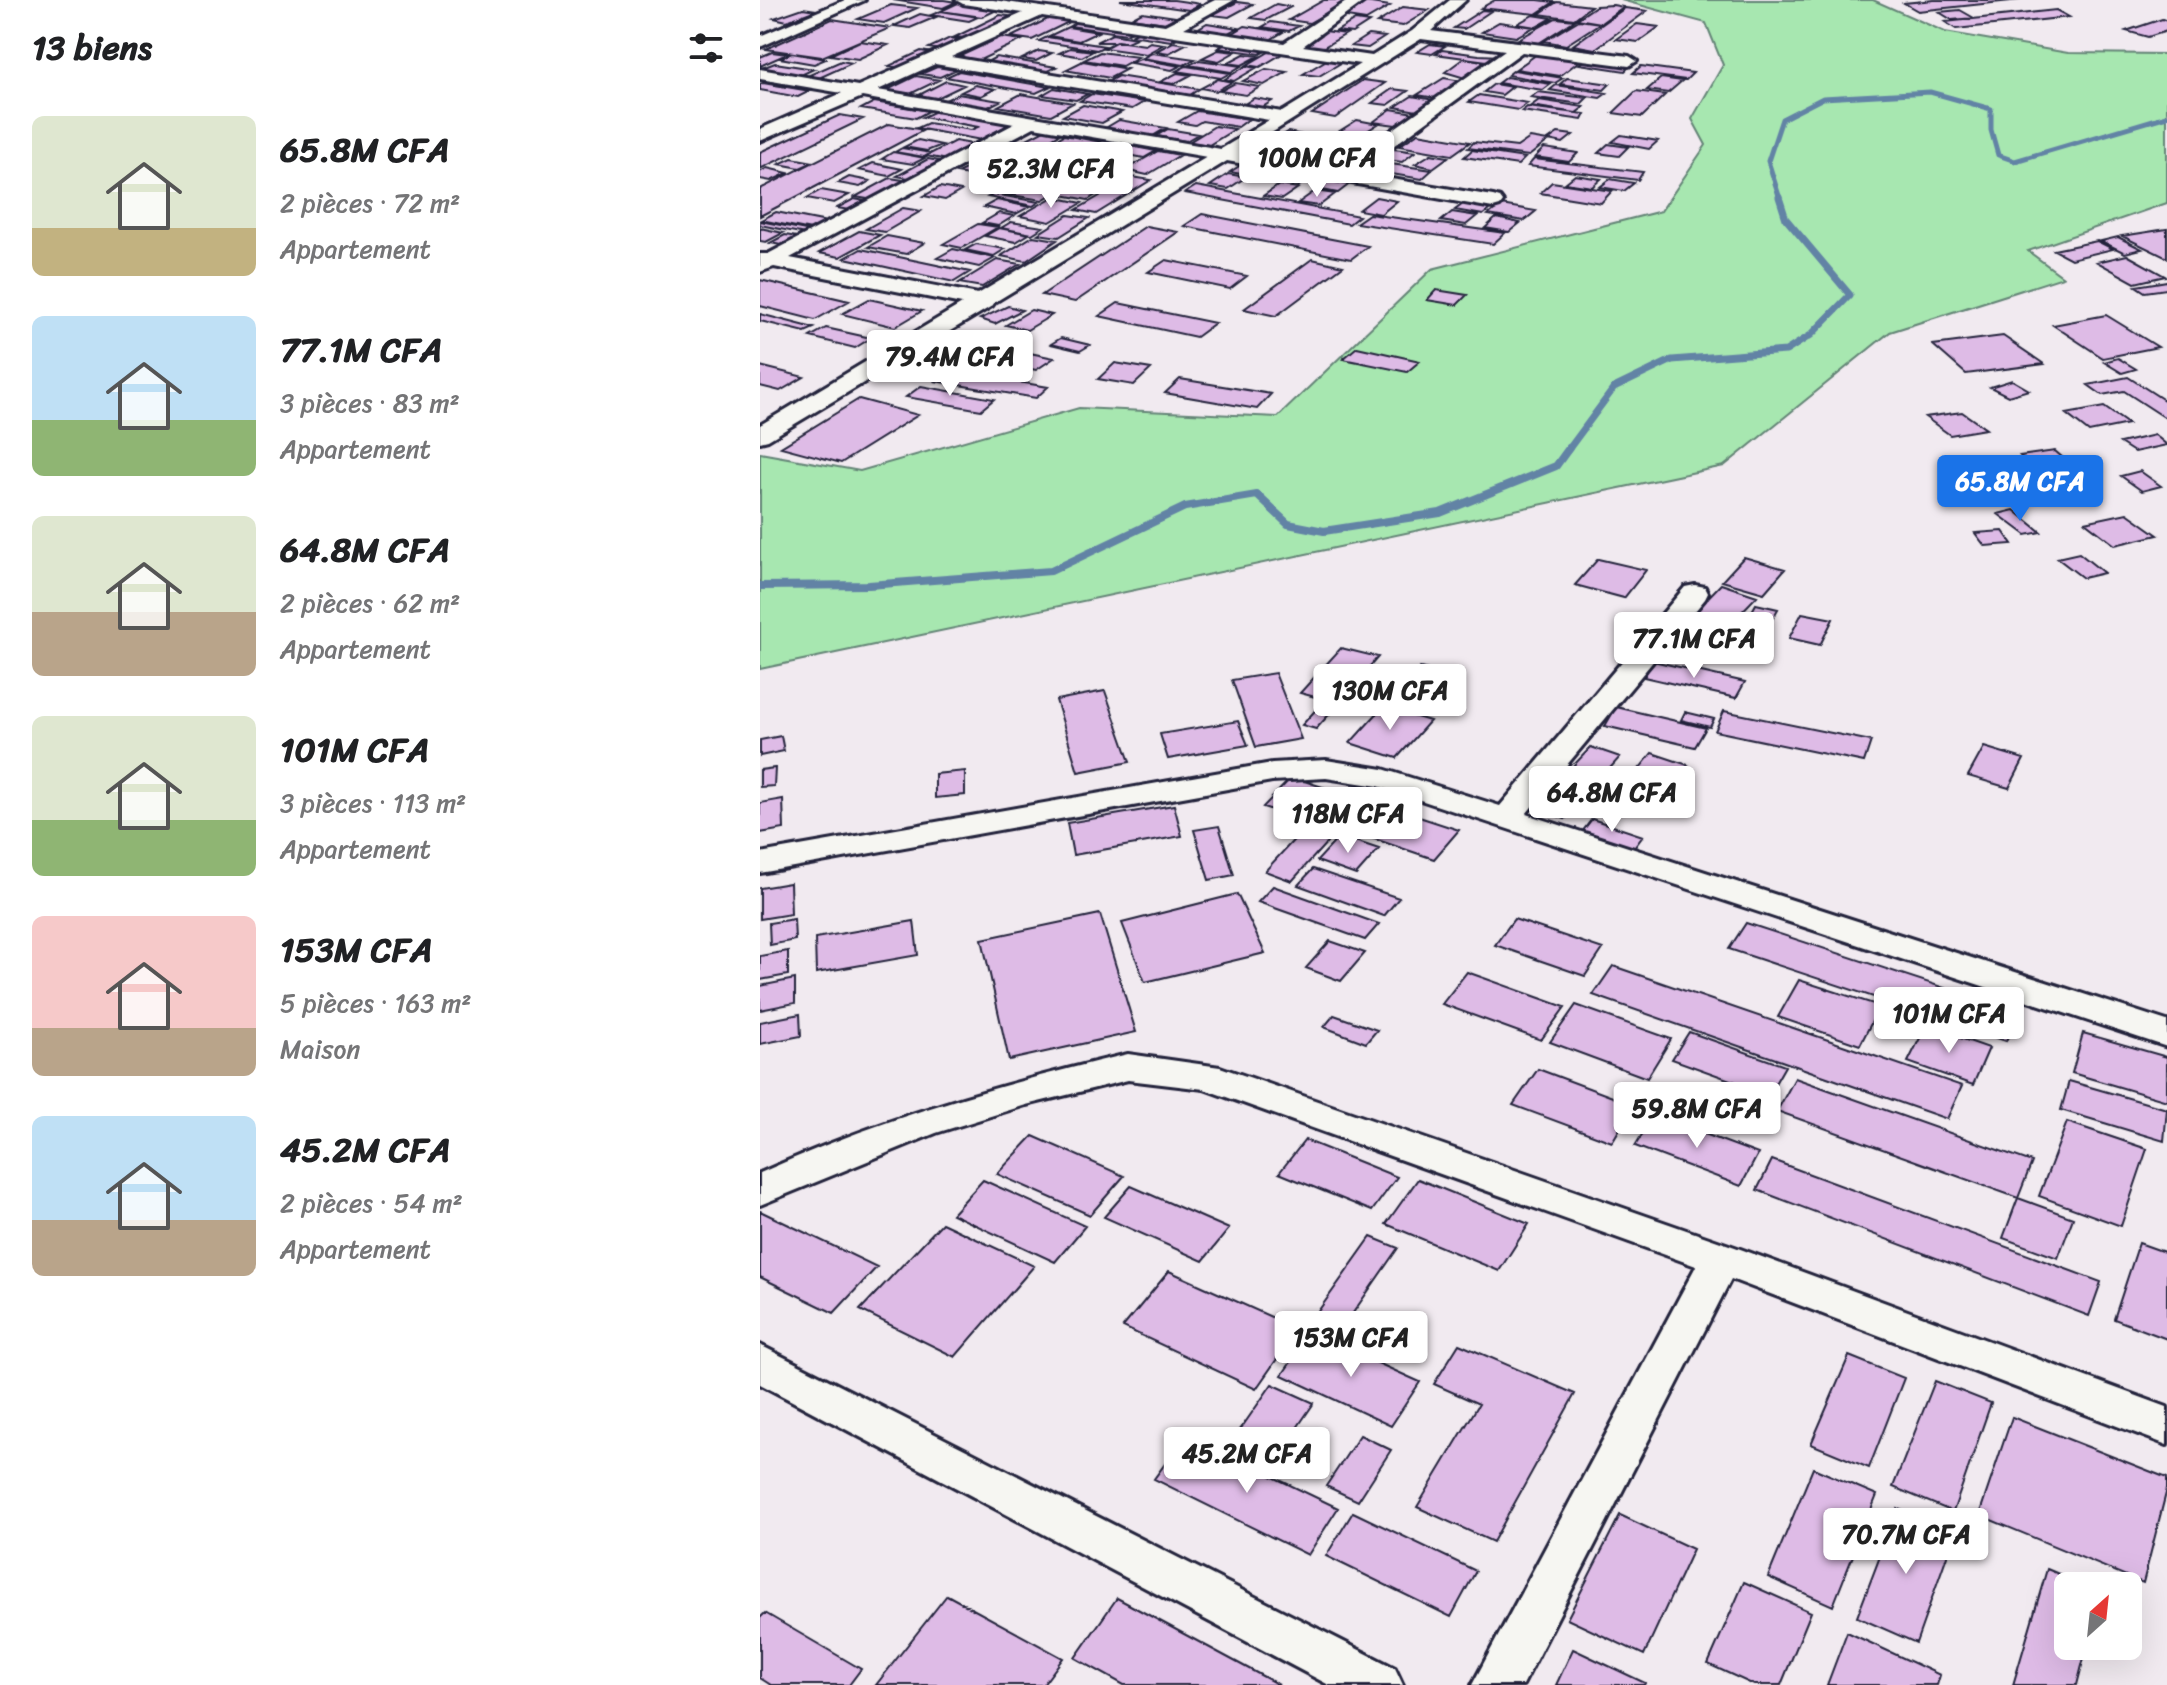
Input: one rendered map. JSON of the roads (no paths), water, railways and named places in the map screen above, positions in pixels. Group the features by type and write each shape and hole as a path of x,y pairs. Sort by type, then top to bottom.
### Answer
{"street":[{"path":"760,42 858,0"},
{"path":"963,0 1373,61"},
{"path":"1168,30 1227,0"},
{"path":"1287,48 1317,32 1329,19 1359,0"},
{"path":"760,435 985,302 1285,118 1418,34 1459,0"},
{"path":"760,136 1039,12"},
{"path":"760,20 798,26"},
{"path":"1418,34 1629,61"},
{"path":"1341,175 1519,47"},
{"path":"933,59 1285,118"},
{"path":"760,74 1493,202"},
{"path":"764,262 1032,121"},
{"path":"764,262 985,302"},
{"path":"1506,818 1695,593"},
{"path":"760,863 1272,772 1326,769 1383,778 2167,1034"},
{"path":"760,1190 816,1164 923,1123 1024,1092 1128,1067 1207,1076 1721,1258 2167,1426"},
{"path":"1497,1685 1721,1258"},
{"path":"760,1363 1378,1685"}],"waterway":[{"path":"1780,199 1768,161 1782,119 1823,98 1930,92 1991,109 1991,130 1998,155 2015,161 2167,116"},
{"path":"1568,450 1614,388 1672,360 1786,351 1811,335 1850,295 1786,219 1779,197"},
{"path":"760,586 869,585 1051,571 1185,507 1257,495 1288,524 1324,531 1440,513 1556,466 1569,448"}]}
